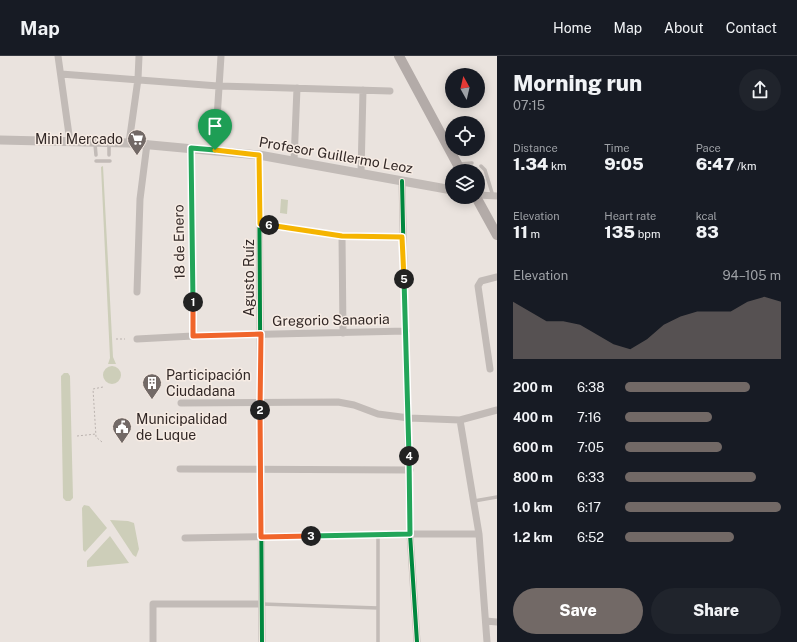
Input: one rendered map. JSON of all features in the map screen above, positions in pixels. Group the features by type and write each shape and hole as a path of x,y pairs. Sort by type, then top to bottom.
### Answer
{"main road":[{"path":"399,56 463,164"},
{"path":"480,204 497,235"}],"street":[{"path":"58,56 70,142"},
{"path":"129,143 138,80 138,56"},
{"path":"215,150 221,56"},
{"path":"61,74 218,86 390,91"},
{"path":"294,161 297,88"},
{"path":"361,173 363,90"},
{"name":"Profesor Guillermo Leoz","path":"0,140 129,143 215,150 259,155 445,189"},
{"path":"137,292 140,199 147,144"},
{"name":"18 de Enero","path":"191,148 193,336"},
{"name":"Agusto Ruíz","path":"259,155 262,642"},
{"path":"402,181 402,237 409,418 410,534 417,642"},
{"path":"485,195 495,196"},
{"path":"260,224 342,236 402,237"},
{"path":"342,236 343,333"},
{"path":"490,369 478,286 481,281 497,277"},
{"name":"Gregorio Sanaoria","path":"137,339 193,336 406,331"},
{"path":"181,403 338,402 354,405 378,414 409,418 460,420 497,410"},
{"path":"460,420 479,534 487,642"},
{"path":"180,469 410,470"},
{"path":"185,538 378,534 479,534"},
{"path":"153,642 153,604 262,604"},
{"path":"486,621 497,622"}],"lane":[{"path":"95,143 96,155"},
{"path":"108,143 109,155"},
{"path":"96,161 110,161"},
{"path":"485,172 495,196"},
{"path":"474,501 497,497"},
{"path":"378,534 378,642"},
{"path":"262,604 378,608"}],"path":[{"path":"116,339 125,339"},
{"path":"102,442 96,437 93,389 103,387"},
{"path":"77,436 96,433"}],"green space":[{"path":"103,166 113,357 116,364 108,364 110,358 101,167"},
{"path":"281,199 288,200 287,214 280,213"},
{"path":"108,366 116,366 121,371 119,382 116,384 108,384 103,379 103,371"},
{"path":"64,373 68,373 70,376 73,498 70,501 66,501 63,498 61,376"},
{"path":"84,505 89,506 107,528 85,552 83,550 82,508"},
{"path":"110,520 128,521 134,523 139,549 136,557 133,555"},
{"path":"110,536 129,563 87,567 87,561"}],"cycle path":[{"path":"259,155 262,642"},
{"path":"402,181 410,534 417,642"}],"place":[{"name":"Mini Mercado","path":"137,156"},
{"name":"Participación Ciudadana","path":"152,400"},
{"name":"Municipalidad de Luque","path":"122,444"}],"route":[{"path":"191,148 215,150 259,155 260,224 342,236 402,237 409,418 410,534 261,537 261,334 193,336 191,148"}]}
